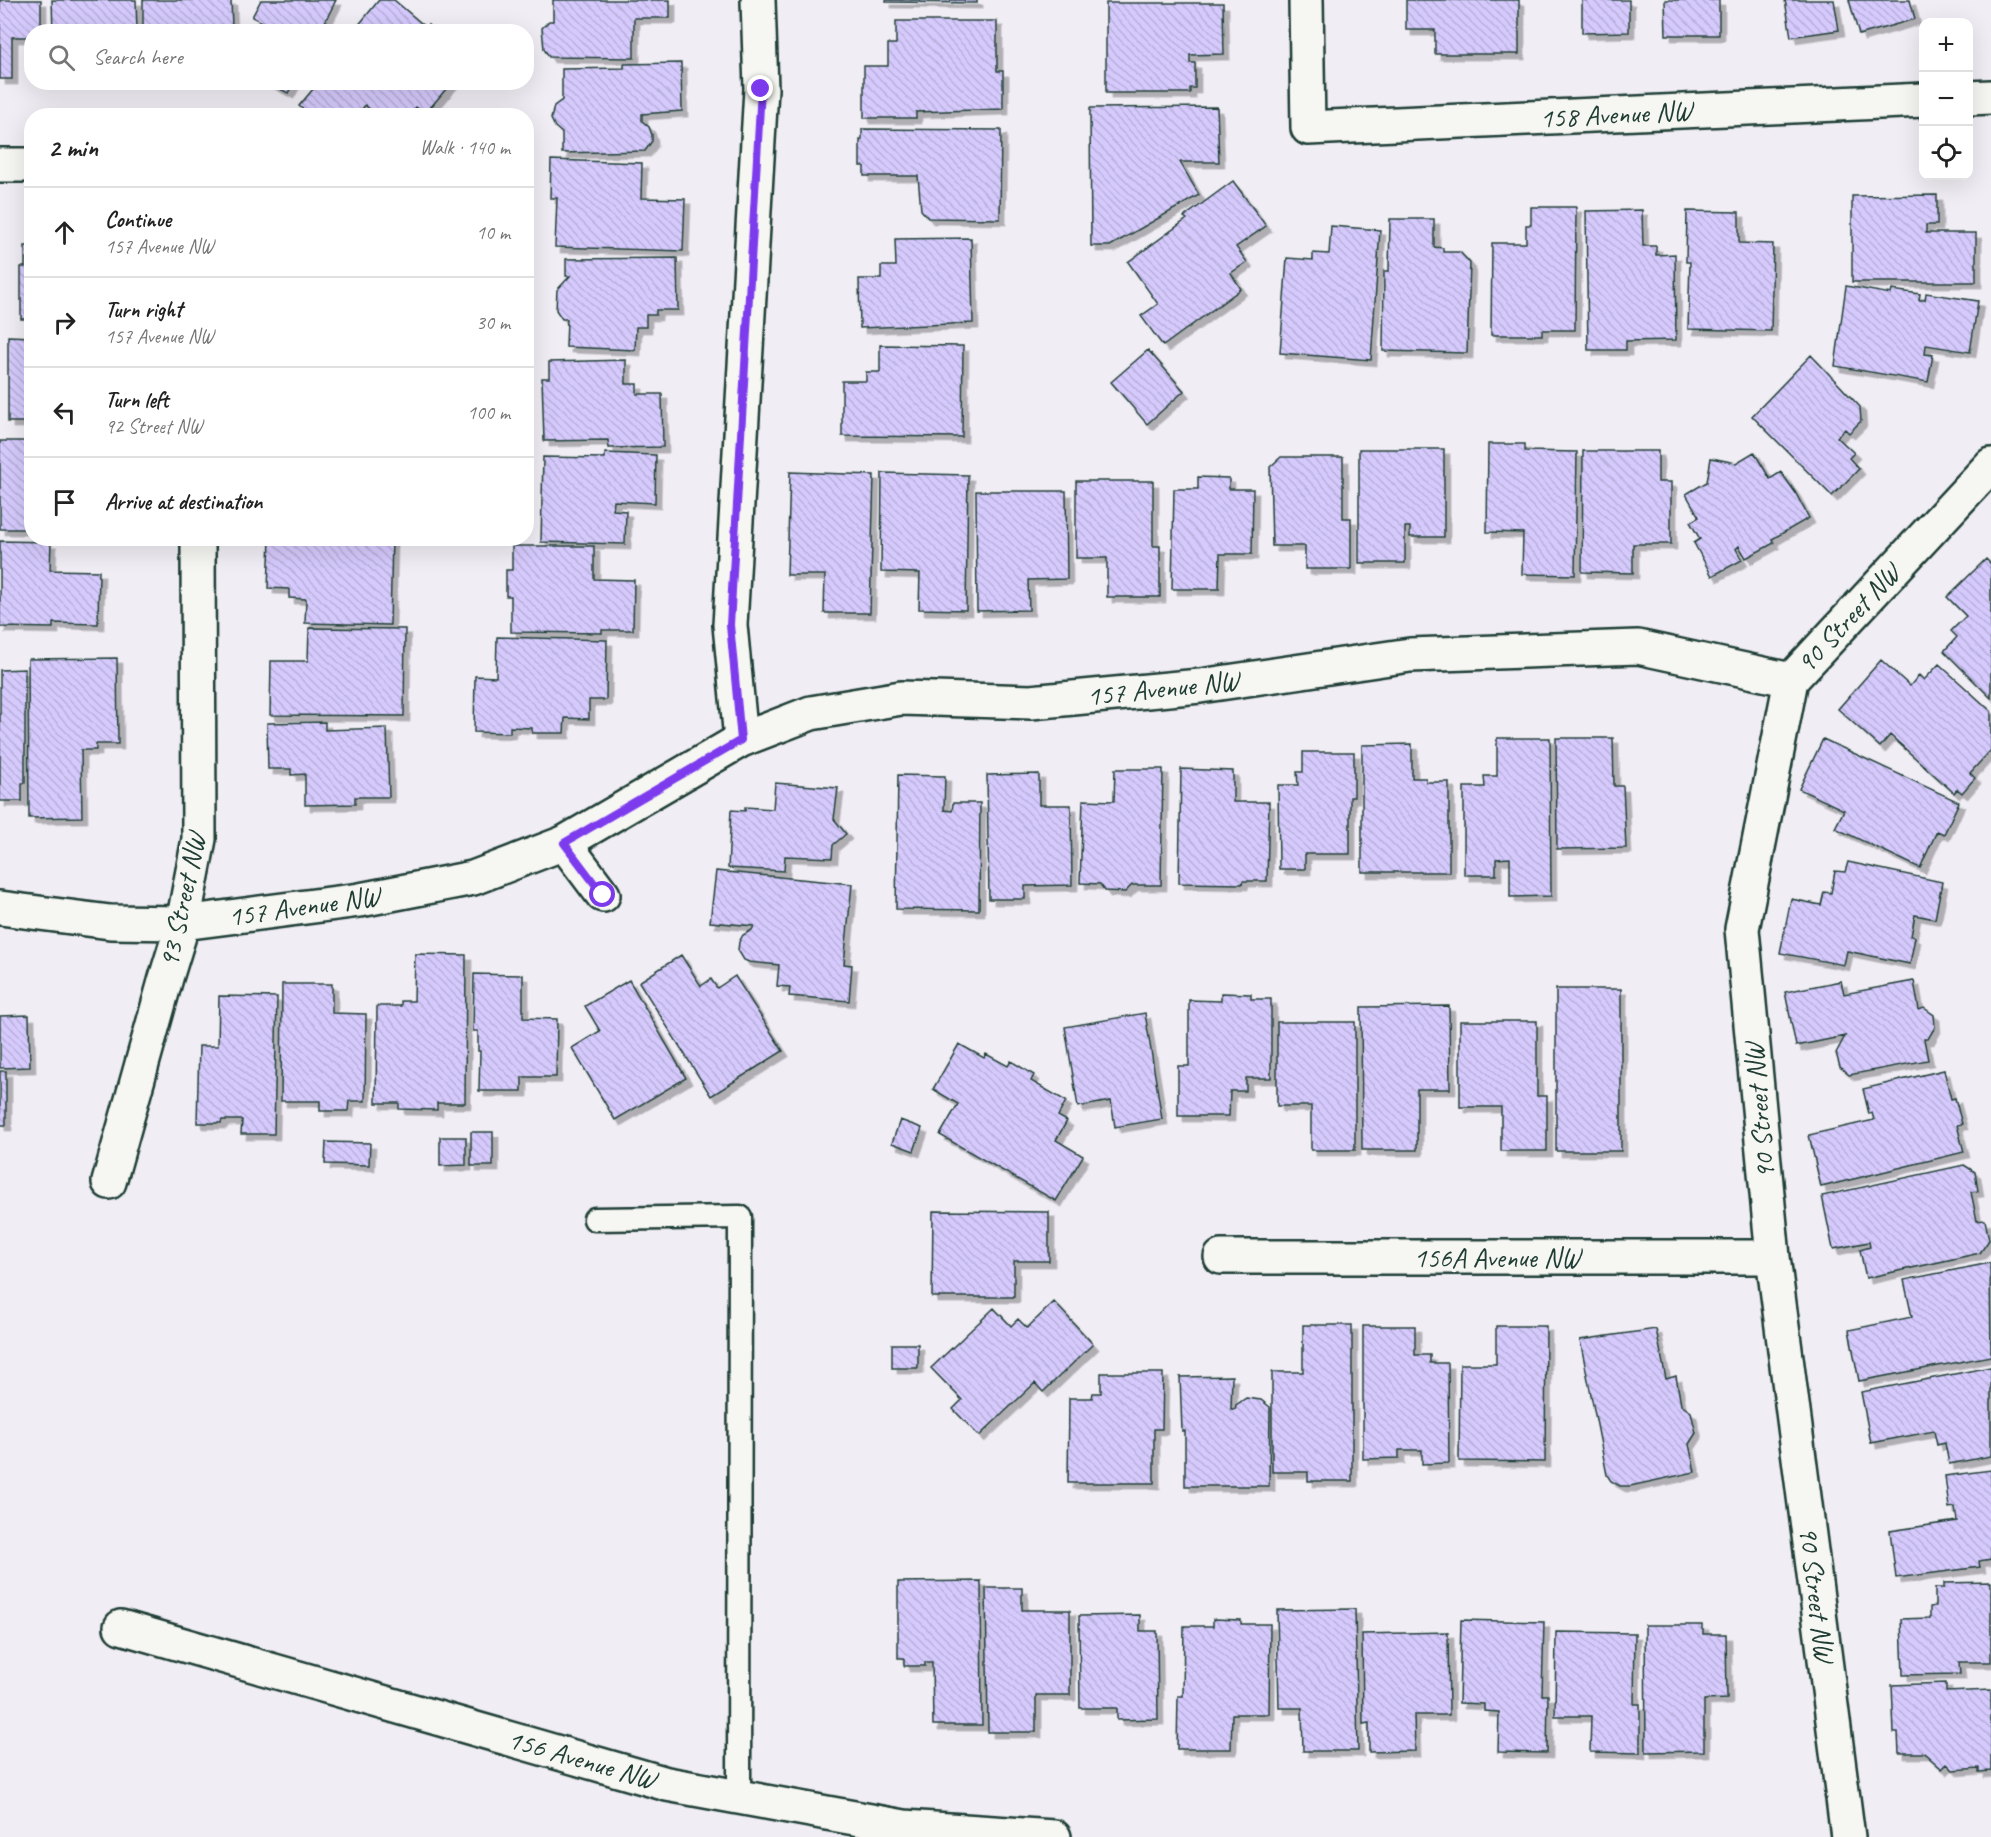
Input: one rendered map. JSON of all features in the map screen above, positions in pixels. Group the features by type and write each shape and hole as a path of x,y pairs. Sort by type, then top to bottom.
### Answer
{"street":[{"path":"741,740 730,625 761,89 758,0"},
{"name":"158 Avenue NW","path":"1306,0 1308,128 1919,100"},
{"path":"1973,98 1991,97"},
{"path":"0,165 24,165"},
{"name":"90 Street NW","path":"1848,1837 1773,1257 1742,929 1791,680 1991,465"},
{"name":"93 Street NW","path":"109,1182 183,923 199,839 198,546"},
{"name":"157 Avenue NW","path":"0,908 110,922 183,923 360,900 473,878 564,843 741,740 810,713 901,698 1031,702 1200,686 1410,655 1638,647 1791,680"},
{"path":"564,843 603,895"},
{"name":"156A Avenue NW","path":"1221,1257 1773,1257"},
{"name":"156 Avenue NW","path":"121,1627 667,1784 904,1827 1054,1837"}],"lane":[{"path":"596,1219 740,1217 739,1797"}],"building":[{"path":"0,0 41,0 41,24 24,24 24,37 12,37 12,79 0,79"},
{"path":"52,0 136,0 137,24 53,24"},
{"path":"143,0 231,0 232,24 143,24"},
{"path":"261,0 336,0 324,24 266,24 252,17"},
{"path":"379,0 394,0 422,24 360,24"},
{"path":"553,0 670,0 670,18 634,18 634,58 549,57 544,49 542,28 549,21 553,21"},
{"path":"886,0 977,0 977,3 886,2"},
{"path":"1406,0 1519,0 1519,54 1435,54 1435,30 1406,30"},
{"path":"1582,0 1629,0 1629,32 1582,33"},
{"path":"1665,0 1719,0 1719,35 1666,35"},
{"path":"1785,0 1834,0 1839,30 1791,37"},
{"path":"1849,0 1910,0 1915,19 1859,35"},
{"path":"1106,3 1223,3 1224,54 1190,55 1190,63 1195,63 1195,88 1190,88 1190,93 1106,93"},
{"path":"896,21 997,21 997,71 1003,71 1003,109 916,112 916,118 864,118 864,66 888,66 888,44 896,44"},
{"path":"681,63 682,111 642,114 642,121 649,127 652,135 652,141 645,151 562,153 562,133 551,119 554,106 562,100 562,69 624,68 624,64"},
{"path":"312,90 445,90 430,108 369,108 365,105 363,108 301,108 299,106"},
{"path":"1217,107 1219,162 1180,162 1199,195 1110,246 1091,246 1090,108"},
{"path":"862,129 1001,130 1000,219 928,218 921,210 918,176 864,176 864,166 860,166"},
{"path":"551,160 642,163 641,198 685,199 683,251 555,247 557,198 550,198"},
{"path":"1233,181 1266,226 1236,247 1247,262 1231,273 1241,289 1163,346 1141,316 1158,304 1128,262 1187,219 1184,217"},
{"path":"1937,195 1937,225 1926,225 1926,233 1976,233 1976,282 1852,282 1852,196"},
{"path":"1531,207 1576,207 1575,330 1542,330 1542,335 1491,335 1492,243 1526,243 1526,225 1531,225"},
{"path":"1642,210 1643,246 1656,246 1656,255 1675,254 1676,340 1626,341 1626,350 1588,350 1586,211"},
{"path":"1687,211 1739,212 1739,243 1773,244 1771,331 1688,329 1690,262 1686,262"},
{"path":"1390,219 1434,219 1434,247 1443,248 1443,252 1460,252 1470,263 1467,353 1383,351 1384,271 1389,271"},
{"path":"1331,226 1380,230 1371,360 1280,353 1287,258 1313,260 1313,253 1329,254"},
{"path":"971,238 973,323 860,328 859,279 881,279 881,266 896,266 895,239"},
{"path":"677,258 678,310 656,310 656,315 646,315 646,327 636,327 635,350 566,347 567,319 562,319 556,310 557,290 570,276 566,276 566,259"},
{"path":"21,267 24,267 24,319 21,319"},
{"path":"1846,286 1891,294 1892,290 1920,294 1919,300 1925,300 1926,293 1978,301 1970,352 1926,345 1925,354 1933,355 1928,382 1835,366"},
{"path":"8,336 24,337 24,422 8,422"},
{"path":"880,345 963,346 962,437 842,436 842,381 866,381 866,372 880,372"},
{"path":"1148,350 1184,391 1147,424 1111,382"},
{"path":"1811,355 1860,407 1861,421 1849,433 1845,429 1837,437 1854,453 1849,458 1859,469 1832,496 1752,416"},
{"path":"626,360 626,384 637,384 637,394 662,394 663,447 609,448 608,440 544,441 542,378 549,378 549,362"},
{"path":"0,441 24,441 24,529 0,529"},
{"path":"1488,444 1525,444 1525,451 1577,452 1575,575 1522,574 1523,533 1487,532"},
{"path":"1359,449 1444,449 1444,537 1410,537 1410,527 1405,527 1405,563 1359,563"},
{"path":"1583,451 1658,451 1658,482 1671,482 1671,544 1633,544 1633,573 1582,572"},
{"path":"1754,452 1770,479 1781,472 1809,518 1772,539 1774,543 1746,558 1739,546 1736,549 1742,560 1712,576 1694,543 1700,539 1690,522 1699,517 1686,494 1707,482 1711,458 1736,463"},
{"path":"605,453 656,455 655,503 614,501 613,510 626,511 625,544 541,542 543,457 605,458"},
{"path":"1281,457 1343,457 1343,518 1351,518 1351,569 1305,569 1305,546 1272,546 1270,467"},
{"path":"790,472 874,475 870,613 824,613 825,575 787,575"},
{"path":"882,473 968,475 966,610 919,609 920,573 881,572"},
{"path":"1198,477 1229,478 1229,489 1253,489 1252,554 1220,554 1219,589 1172,589 1174,489 1198,489"},
{"path":"1076,481 1153,481 1153,546 1160,546 1160,597 1107,597 1107,558 1076,558"},
{"path":"976,491 1066,491 1067,579 1028,580 1029,610 977,611"},
{"path":"0,541 24,541 24,546 51,546 50,570 99,571 98,624 53,623 53,628 0,627"},
{"path":"270,546 392,546 390,625 305,623 306,599 289,598 289,589 268,588"},
{"path":"512,546 594,546 594,579 634,580 633,630 602,630 602,633 511,632 511,596 506,596 506,570 512,570"},
{"path":"1986,559 1991,564 1991,698 1944,651 1957,637 1951,631 1966,616 1947,597"},
{"path":"309,628 405,629 404,716 270,715 271,661 308,661"},
{"path":"497,637 607,640 606,700 589,700 589,719 565,718 564,733 532,733 532,728 510,727 510,733 474,732 475,676 496,677"},
{"path":"117,658 118,744 96,744 96,750 81,750 82,817 29,818 28,659"},
{"path":"1881,660 1910,686 1919,675 1924,680 1939,664 1991,711 1991,750 1970,773 1975,778 1962,793 1957,789 1954,793 1890,735 1880,747 1838,709"},
{"path":"25,669 25,783 22,783 22,801 0,801 0,670"},
{"path":"325,722 325,730 387,728 389,797 355,797 355,804 305,805 305,774 291,775 291,769 268,769 267,723"},
{"path":"1497,738 1550,738 1551,896 1510,897 1510,858 1496,859 1496,875 1464,875 1464,787 1485,787 1484,776 1497,776"},
{"path":"1556,738 1613,738 1614,786 1623,786 1626,848 1557,849"},
{"path":"1823,739 1959,802 1944,834 1937,831 1920,868 1835,828 1844,810 1799,789"},
{"path":"1412,744 1412,778 1426,778 1426,782 1449,782 1449,872 1362,872 1362,745"},
{"path":"1303,752 1354,752 1354,797 1350,797 1350,854 1305,854 1305,869 1279,869 1278,785 1298,785 1297,772 1303,772"},
{"path":"1115,769 1163,769 1161,885 1132,885 1125,892 1105,891 1100,884 1080,883 1083,800 1114,801"},
{"path":"1181,769 1233,771 1233,802 1269,802 1267,881 1243,881 1242,884 1179,883"},
{"path":"1039,774 1039,805 1071,805 1072,885 1025,886 1025,899 989,899 987,775"},
{"path":"898,775 945,776 944,810 952,811 953,803 980,803 979,910 896,909"},
{"path":"775,783 838,788 834,819 846,834 833,845 832,858 785,856 784,871 728,868 731,810 745,811 745,807 773,809"},
{"path":"1848,862 1942,882 1935,919 1915,915 1911,936 1915,937 1910,964 1847,951 1844,965 1780,953 1791,899 1821,905 1824,892 1831,893 1835,871 1845,872"},
{"path":"716,871 852,884 844,964 852,965 849,1001 789,996 790,987 777,986 779,965 744,960 738,950 739,942 743,935 752,930 754,926 710,922"},
{"path":"415,954 466,955 465,1103 437,1103 437,1110 399,1109 399,1103 376,1103 377,1006 401,1006 401,1001 414,1001"},
{"path":"681,955 701,986 711,979 717,988 735,976 783,1051 711,1096 639,982"},
{"path":"474,974 523,975 523,1018 557,1019 556,1077 522,1077 522,1091 479,1091 478,1031 473,1031"},
{"path":"629,980 686,1078 615,1120 572,1048 600,1031 585,1006"},
{"path":"1841,981 1844,994 1914,981 1919,1010 1924,1008 1934,1015 1935,1027 1928,1039 1924,1039 1928,1060 1849,1075 1840,1067 1836,1053 1845,1036 1796,1046 1785,992"},
{"path":"282,984 332,984 332,1013 366,1014 365,1101 349,1101 348,1111 320,1111 320,1101 281,1101"},
{"path":"1556,989 1621,989 1621,1151 1556,1151"},
{"path":"1221,993 1251,994 1251,999 1271,999 1271,1078 1246,1078 1246,1091 1230,1091 1229,1116 1178,1116 1178,1066 1189,1066 1189,1000 1221,1001"},
{"path":"219,996 277,997 274,1134 241,1134 242,1120 197,1123 199,1046 218,1046"},
{"path":"1449,1006 1450,1089 1417,1089 1417,1150 1362,1150 1361,1007"},
{"path":"1145,1013 1162,1119 1115,1127 1111,1101 1078,1107 1065,1027"},
{"path":"29,1015 30,1067 0,1068 0,1016"},
{"path":"1460,1021 1537,1021 1537,1096 1547,1096 1547,1151 1501,1151 1501,1107 1460,1107"},
{"path":"1277,1022 1355,1022 1355,1150 1311,1150 1311,1106 1277,1106"},
{"path":"959,1044 984,1058 986,1054 1008,1066 1011,1061 1034,1075 1031,1081 1066,1101 1058,1116 1067,1121 1056,1140 1083,1156 1056,1201 940,1135 958,1104 933,1089"},
{"path":"1944,1070 1951,1099 1955,1098 1962,1124 1957,1125 1964,1152 1821,1187 1809,1135 1874,1120 1872,1113 1869,1114 1863,1089"},
{"path":"0,1071 6,1071 6,1125 0,1125"},
{"path":"900,1120 922,1128 914,1151 892,1143"},
{"path":"471,1132 493,1132 493,1166 471,1166"},
{"path":"440,1137 466,1137 466,1165 440,1166"},
{"path":"326,1142 370,1143 369,1165 325,1164"},
{"path":"1964,1165 1975,1172 1978,1191 1971,1192 1977,1221 1985,1220 1989,1240 1980,1253 1866,1278 1860,1250 1870,1247 1869,1242 1833,1249 1822,1196"},
{"path":"933,1211 1049,1212 1049,1261 1014,1261 1014,1297 932,1297"},
{"path":"1990,1263 1991,1356 1859,1381 1849,1330 1912,1317 1904,1280"},
{"path":"1054,1302 1093,1344 1043,1392 1035,1383 979,1436 953,1409 962,1400 931,1368 994,1308 1011,1326 1018,1319 1027,1328"},
{"path":"1303,1325 1352,1325 1352,1481 1308,1481 1308,1472 1272,1472 1272,1372 1303,1372"},
{"path":"1363,1326 1415,1326 1415,1355 1430,1355 1430,1363 1448,1363 1449,1463 1422,1464 1422,1450 1399,1450 1399,1458 1363,1459"},
{"path":"1496,1326 1546,1326 1545,1462 1459,1461 1460,1364 1496,1364"},
{"path":"1656,1329 1666,1379 1676,1376 1681,1405 1691,1412 1696,1433 1689,1444 1695,1472 1630,1486 1620,1486 1611,1481 1607,1475 1580,1340"},
{"path":"892,1344 918,1344 918,1368 892,1368"},
{"path":"1991,1367 1991,1456 1949,1464 1945,1443 1937,1445 1934,1431 1871,1443 1861,1392"},
{"path":"1101,1373 1163,1373 1162,1429 1154,1429 1154,1483 1068,1483 1069,1398 1092,1398 1093,1393 1101,1393"},
{"path":"1232,1376 1231,1409 1235,1409 1236,1405 1246,1398 1261,1400 1270,1407 1269,1486 1185,1486 1185,1431 1182,1431 1180,1377"},
{"path":"1991,1470 1991,1559 1979,1561 1980,1567 1896,1578 1890,1531 1957,1521 1955,1507 1949,1508 1945,1476"},
{"path":"981,1581 982,1725 933,1725 932,1662 925,1662 925,1666 904,1666 904,1658 898,1658 898,1582"},
{"path":"1991,1582 1991,1662 1959,1662 1960,1674 1903,1675 1901,1619 1930,1618 1930,1607 1935,1606 1935,1588 1944,1588 1944,1583"},
{"path":"986,1588 1022,1588 1022,1610 1070,1610 1070,1695 1036,1695 1036,1732 988,1732"},
{"path":"1355,1609 1358,1751 1303,1751 1302,1708 1279,1708 1277,1610"},
{"path":"1140,1615 1140,1631 1157,1631 1158,1719 1117,1720 1117,1708 1080,1708 1079,1616"},
{"path":"1213,1619 1241,1620 1241,1624 1270,1624 1269,1714 1232,1714 1231,1749 1177,1749 1178,1696 1183,1696 1184,1626 1213,1626"},
{"path":"1461,1620 1544,1622 1542,1695 1548,1695 1547,1753 1498,1752 1499,1712 1484,1711 1484,1704 1459,1703"},
{"path":"1645,1625 1703,1625 1703,1634 1726,1634 1727,1699 1704,1700 1704,1751 1646,1752"},
{"path":"1448,1632 1449,1715 1414,1715 1415,1751 1369,1752 1369,1723 1363,1724 1362,1634"},
{"path":"1556,1632 1635,1633 1634,1704 1640,1704 1640,1753 1590,1752 1591,1716 1555,1716"},
{"path":"1946,1683 1946,1692 1991,1690 1991,1771 1979,1772 1979,1768 1953,1770 1947,1764 1942,1769 1924,1753 1899,1753 1898,1733 1894,1733 1892,1685"}],"route":[{"path":"603,895 564,843 741,740 730,625 761,89"}]}
